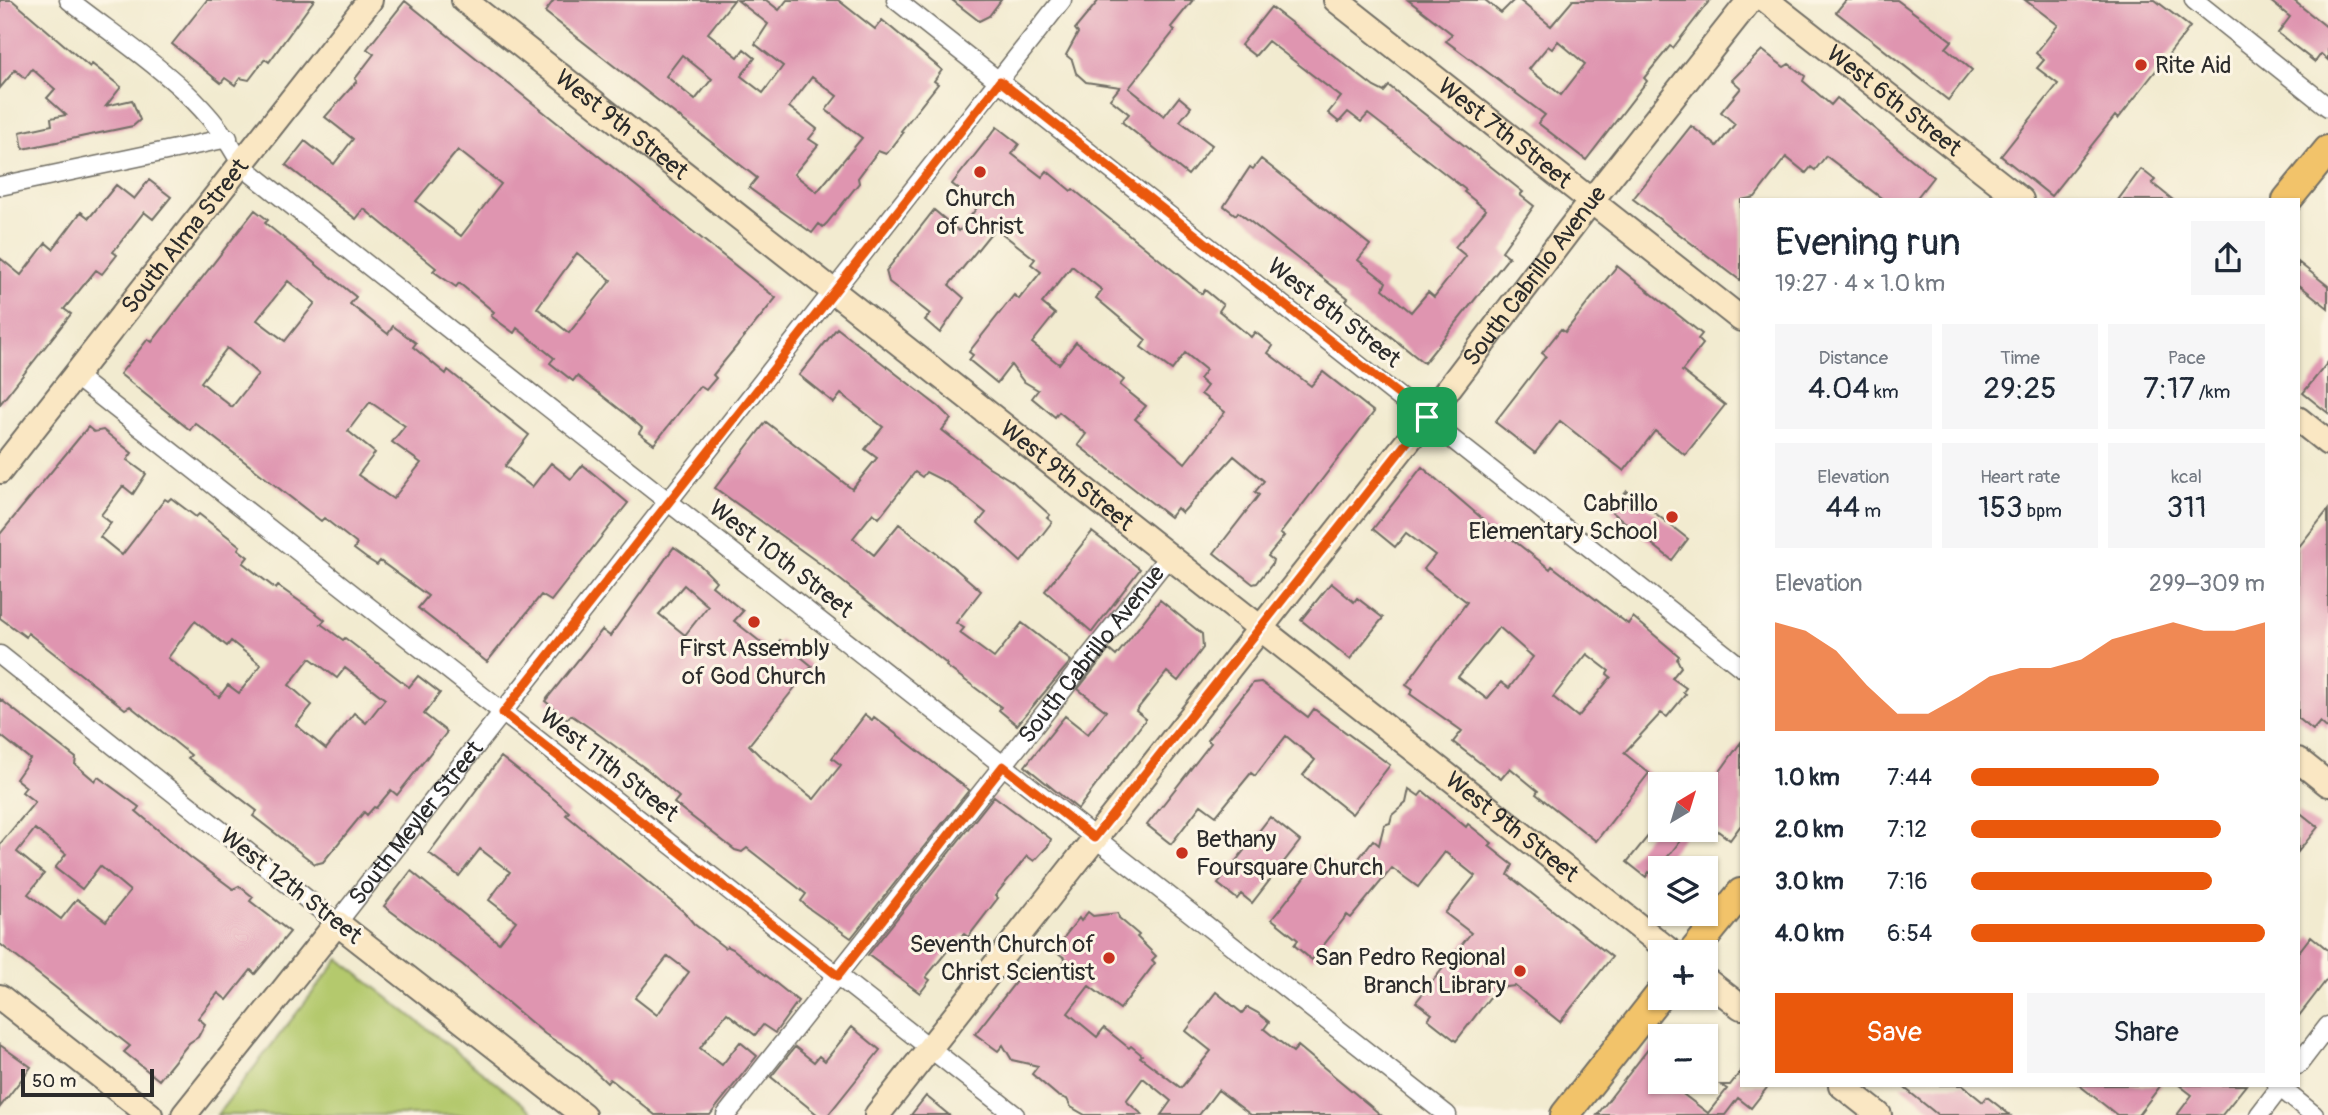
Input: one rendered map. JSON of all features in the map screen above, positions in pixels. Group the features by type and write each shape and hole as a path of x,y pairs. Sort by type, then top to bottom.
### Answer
{"main road":[{"path":"2289,198 2328,150"},
{"path":"1703,940 1740,894"},
{"path":"1565,1115 1648,1010"}],"street":[{"name":"West 10th Street","path":"69,0 187,92 228,138 242,166 1447,1115"},
{"name":"South Alma Street","path":"0,471 370,0"},
{"name":"West 9th Street","path":"464,0 1656,940"},
{"name":"West 8th Street","path":"896,0 1740,666"},
{"name":"South Meyler Street","path":"184,1115 1062,0"},
{"name":"West 7th Street","path":"1336,0 1740,318"},
{"name":"South Cabrillo Avenue","path":"877,1115 1427,417 1591,201 1750,0"},
{"name":"West 6th Street","path":"1766,0 2018,198"},
{"path":"2194,0 2328,107"},
{"path":"0,186 228,138"},
{"name":"West 11th Street","path":"75,376 1015,1115"},
{"path":"2300,421 2328,443"},
{"name":"South Cabrillo Avenue","path":"726,1115 1169,556"},
{"name":"West 12th Street","path":"0,655 583,1115"},
{"path":"2300,762 2328,784"},
{"path":"1718,989 1740,1006"},
{"path":"0,997 150,1115"},
{"path":"2300,1062 2328,1026"},
{"path":"1844,1087 1879,1115"},
{"path":"2259,1115 2278,1087"},
{"path":"2280,1087 2314,1115"}],"green space":[{"path":"339,959 537,1115 217,1115"}],"building":[{"path":"0,0 12,0 90,67 92,64 121,87 106,106 132,100 140,120 133,126 23,149 20,132 52,125 51,118 66,115 47,98 55,89 32,69 25,78 15,70 0,88"},
{"path":"207,0 314,0 269,62 265,59 249,80 240,78 235,85 225,78 221,83 172,44"},
{"path":"554,0 734,0 708,33 738,57 744,49 755,58 741,76 763,93 783,66 755,44 768,24 737,0 766,0 779,10 787,0 838,0 875,29 882,20 942,70 934,81 938,84 901,131 903,133 893,146 886,154 878,151 858,178 859,183 827,223 823,227 819,224 812,233 749,188 757,178 545,12","holes":["682,55 712,79 695,100 666,76","812,77 837,96 826,110 862,138 817,192 794,174 818,145 809,139 817,129 789,107"]},
{"path":"952,0 1001,0 989,16 979,21"},
{"path":"1099,0 1193,0 1171,27 1175,30 1129,88 1164,116 1179,97 1191,107 1180,121 1212,145 1188,175 1122,122 1129,114 1110,99 1120,87 1086,82 1076,73 1072,60 1066,55 1078,33 1075,29"},
{"path":"1408,0 1485,0 1501,13 1514,0 1519,0 1551,26 1573,0 1710,0 1673,48 1670,46 1644,78 1647,81 1586,160 1538,123 1545,115 1446,41 1452,34","holes":["1558,41 1585,64 1561,95 1529,69 1548,46 1552,49"]},
{"path":"1846,0 1897,0 1952,41 1946,48 1972,70 1948,100 1836,12"},
{"path":"2025,0 2155,0 2190,27 2118,119 2115,116 2051,196 2001,156 2058,84 2037,68 2044,60 2036,53 2058,25"},
{"path":"2269,0 2293,0 2328,28 2328,60 2321,54 2315,62 2278,33 2290,17"},
{"path":"405,1 776,298 713,375 716,378 706,390 700,386 654,444 639,433 642,428 627,415 577,376 573,381 550,363 554,358 517,328 514,333 491,316 494,312 459,283 456,287 433,271 436,268 364,209 356,219 286,165 305,141 334,164 353,139 325,117 357,81 355,79 374,54 367,49","holes":["458,150 501,184 461,236 416,201","577,253 611,280 569,333 537,308"]},
{"path":"1271,7 1374,87 1384,92 1389,86 1523,192 1520,195 1534,206 1502,251 1509,257 1424,363 1346,301 1348,298 1238,212 1236,215 1224,206 1250,167 1253,169 1261,159 1370,245 1358,260 1386,282 1383,289 1411,312 1428,292 1434,297 1466,256 1455,247 1486,210 1464,192 1466,190 1368,114 1361,122 1348,112 1339,122 1328,113 1341,97 1268,41 1255,56 1241,45"},
{"path":"1762,50 1784,67 1789,64 1805,76 1803,81 1831,105 1837,98 1933,177 1917,198 1881,198 1826,156 1815,170 1811,167 1806,173 1786,157 1755,197 1740,198 1740,280 1633,199 1691,126 1717,146 1735,124 1721,112 1741,88 1732,80"},
{"path":"997,127 1019,144 1012,154 1042,177 1047,171 1071,191 1073,189 1202,294 1205,290 1223,305 1219,311 1251,337 1255,332 1273,346 1268,353 1311,386 1323,372 1374,412 1280,534 1284,536 1268,556 1273,560 1272,564 1257,583 1253,584 1214,553 1259,495 1255,492 1264,481 1234,456 1182,513 1177,508 1170,517 1078,445 1086,434 1059,412 1055,417 1032,398 1038,390 1023,381 1011,365 997,383 969,360 973,355 969,352 1014,295 1019,299 1041,272 1031,264 1035,259 995,228 949,285 964,298 940,333 925,320 930,314 889,282 886,271 934,210 959,231 979,205 952,184","holes":["1072,266 1102,290 1096,298 1146,340 1141,347 1172,370 1185,353 1206,370 1199,379 1207,386 1201,394 1225,412 1185,463 1135,419 1146,406 1120,385 1124,380 1076,342 1059,364 1032,343 1055,314 1042,303"]},
{"path":"2141,169 2155,180 2152,183 2171,198 2119,198"},
{"path":"149,180 171,197 153,219 144,212 113,252 117,255 102,274 96,270 64,309 71,314 0,404 0,258 21,275 46,243 53,249 81,212 89,218 116,185 134,199"},
{"path":"255,210 268,220 265,223 356,297 350,304 388,334 393,326 416,343 413,347 446,374 448,370 529,435 505,466 532,487 551,463 571,479 583,465 628,503 551,601 541,595 487,662 418,608 428,596 380,561 377,565 366,558 354,549 357,544 324,518 321,521 195,423 190,430 120,374 148,339 152,342","holes":["288,281 315,303 285,341 257,320","227,348 258,374 232,407 201,382","370,402 405,426 392,442 421,463 393,499 358,475 375,453 348,431"]},
{"path":"2300,264 2328,286 2328,308 2300,286"},
{"path":"1617,266 1702,334 1698,339 1703,344 1682,371 1725,405 1685,455 1655,431 1624,471 1560,421 1535,453 1495,422 1546,356 1542,353 1561,329 1565,332"},
{"path":"837,328 939,407 951,419 942,430 989,467 1012,481 1050,515 1047,518 1052,522 1021,562 978,523 986,513 950,484 926,472 922,477 915,472 879,518 873,513 853,538 874,555 899,524 957,570 981,591 956,623 964,628 960,633 994,658 1022,623 1071,661 1017,725 999,710 1001,707 819,563 715,488 766,422 852,489 877,458 865,449 883,427 841,394 834,403 799,375"},
{"path":"2328,362 2328,413 2303,393"},
{"path":"88,427 94,432 103,430 132,453 127,460 146,474 133,494 123,486 101,515 111,523 100,537 122,555 165,499 168,501 171,498 196,517 199,514 240,546 238,549 248,557 243,563 276,589 278,586 325,620 321,624 343,640 345,638 409,687 418,676 440,693 424,714 447,732 397,795 391,790 376,808 367,815 364,812 323,862 315,864 253,816 257,811 188,758 191,755 130,706 125,709 28,633 26,637 0,618 0,534","holes":["195,621 227,646 231,641 261,665 239,693 228,685 219,697 168,658","310,658 337,678 345,668 385,699 366,723 354,713 326,749 296,725 312,705 289,685"]},
{"path":"1422,467 1506,539 1508,536 1550,569 1552,566 1628,624 1633,617 1679,656 1677,659 1681,667 1672,678 1686,688 1683,692 1686,694 1667,717 1661,713 1624,753 1648,774 1596,841 1536,794 1538,791 1510,768 1501,779 1453,742 1462,731 1410,694 1413,690 1406,685 1467,602 1424,569 1435,555 1406,533 1395,547 1373,529","holes":["1499,627 1533,657 1509,688 1501,682 1487,699 1458,677","1587,654 1609,671 1607,674 1611,677 1578,717 1553,697"]},
{"path":"1627,491 1688,539 1672,560 1611,511"},
{"path":"2328,510 2328,729 2320,722 2313,730 2300,720 2300,545"},
{"path":"1092,532 1140,569 1092,632 1045,591"},
{"path":"674,547 700,565 716,581 712,586 743,611 734,621 772,651 780,640 812,666 749,745 761,757 814,799 841,765 832,758 865,715 872,720 874,717 969,790 851,938 807,907 801,901 806,894 747,848 742,852 735,850 674,803 679,797 649,771 571,715 567,719 545,701 602,630 610,636","holes":["684,585 708,606 685,635 659,614"]},
{"path":"1331,583 1354,602 1357,598 1383,618 1350,659 1301,620"},
{"path":"1160,600 1202,634 1203,648 1178,681 1167,672 1136,711 1146,719 1078,809 1025,766 1065,716 1088,734 1106,711 1078,689 1109,650 1116,656"},
{"path":"1261,682 1308,717 1314,709 1390,765 1352,814 1303,775 1315,760 1286,736 1255,776 1251,773 1216,816 1201,805 1171,844 1147,825 1211,743 1207,740 1253,683"},
{"path":"0,699 76,758 75,764 95,781 98,777 139,807 136,811 190,857 233,889 239,886 253,897 250,901 290,932 255,974 251,970 227,1000 218,993 198,1018 205,1024 198,1037 189,1043 159,1080 124,1052 130,1046 0,944 0,844 35,802 22,792 26,787 16,779 30,759 0,735","holes":["35,829 66,854 55,868 82,889 100,866 130,891 106,921 77,899 61,919 28,894 44,874 17,852"]},
{"path":"1740,743 1740,826 1730,840 1718,831 1718,774"},
{"path":"501,757 569,812 566,815 684,912 694,924 725,948 727,946 733,949 798,1001 775,1033 763,1025 755,1035 727,1013 700,1048 722,1065 740,1042 757,1056 710,1115 655,1115 610,1079 607,1083 580,1057 545,1034 463,965 384,906 411,871 499,943 516,921 489,900 510,872 480,849 459,876 429,853","holes":["668,956 689,972 657,1015 635,998"]},
{"path":"1409,789 1419,796 1423,791 1466,827 1468,824 1492,843 1489,846 1513,865 1508,875 1612,957 1560,1022 1515,986 1497,988 1456,1041 1428,1019 1432,1014 1416,1002 1471,933 1445,913 1475,876 1445,852 1418,887 1392,868 1351,918 1347,915 1312,960 1294,945 1298,940 1272,919 1322,856 1346,875 1373,840 1379,845 1384,825 1390,823 1392,815 1406,803"},
{"path":"994,796 1051,839 1049,845 1034,861 1027,856 995,896 998,898 968,937 964,934 957,939 926,977 930,980 920,993 868,955"},
{"path":"2300,813 2318,827 2300,850"},
{"path":"1270,817 1300,841 1252,903 1241,894 1237,899 1218,884"},
{"path":"1648,836 1648,842 1679,842 1668,856 1648,856 1646,877 1627,862"},
{"path":"1088,912 1093,916 1118,913 1119,918 1139,935 1137,937 1156,956 1152,960 1155,963 1120,1009 1089,986 1068,1013 1097,1037 1104,1028 1129,1048 1131,1046 1142,1055 1140,1057 1181,1088 1211,1051 1186,1031 1216,992 1242,1013 1247,1007 1258,1013 1269,1022 1264,1029 1293,1052 1298,1046 1381,1115 1251,1115 1218,1090 1199,1115 1161,1115 1171,1101 1143,1078 1126,1101 1143,1115 1085,1115 1071,1107 1067,1099 1058,1096 1032,1074 1038,1066 1012,1060 1003,1045 998,1051 975,1034 1028,966 1048,982 1066,959 1058,953 1065,936 1079,918 1081,921"},
{"path":"2311,936 2328,950 2328,978 2300,1014 2300,950"},
{"path":"852,1027 880,1050 828,1115 818,1115 771,1077 795,1047 814,1062 819,1056 825,1061"},
{"path":"0,1045 31,1067 0,1107"},
{"path":"1648,1049 1648,1094 1683,1094 1708,1113 1727,1089 1721,1085 1730,1085 1740,1072 1740,1087 1767,1087 1751,1108 1738,1098 1725,1115 1597,1115"},
{"path":"1903,1087 1964,1087 1983,1102 1987,1097 2010,1115 1938,1115"},
{"path":"2082,1087 2159,1087 2138,1115 2117,1115"},
{"path":"2182,1087 2244,1087 2222,1115 2177,1115 2192,1095"},
{"path":"926,1096 949,1115 911,1115"}],"place":[{"name":"Rite Aid","path":"2141,65"},
{"name":"Church of Christ","path":"980,172"},
{"name":"Cabrillo Elementary School","path":"1672,517"},
{"name":"First Assembly of God Church","path":"754,622"},
{"name":"Bethany Foursquare Church","path":"1182,853"},
{"name":"Seventh Church of Christ Scientist","path":"1109,958"},
{"name":"San Pedro Regional Branch Library","path":"1520,971"}],"route":[{"path":"1000,81 1427,417 1094,838 1003,766 838,976 503,713 1000,81"}]}
